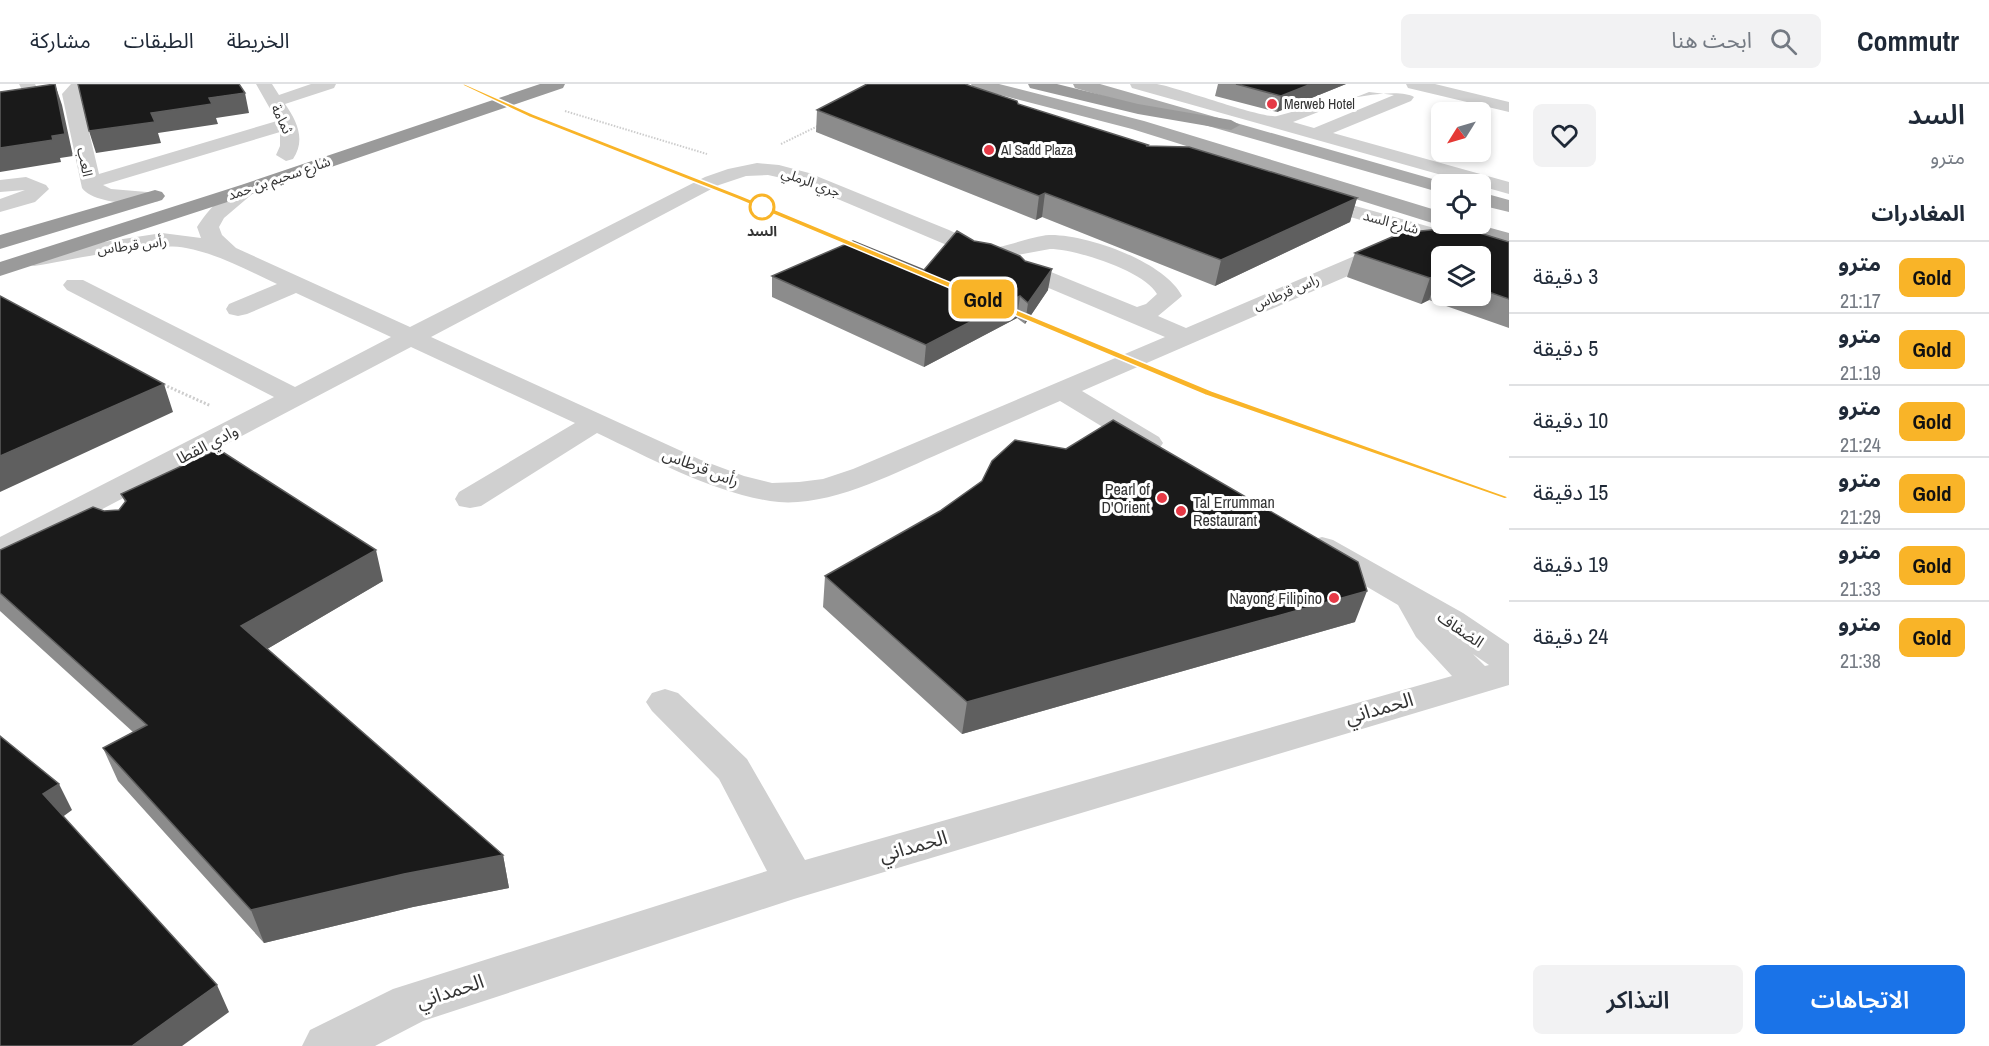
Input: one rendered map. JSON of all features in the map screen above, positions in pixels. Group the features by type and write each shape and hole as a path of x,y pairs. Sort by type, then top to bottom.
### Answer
{"highway":[{"name":"شارع سحيم بن حمد","path":"0,269 248,189 469,113 523,90 557,84"},
{"path":"1036,84 1148,111 1231,125"},
{"name":"شارع سحيم بن حمد","path":"264,162 308,147"},
{"path":"0,242 174,190"}],"main road":[{"name":"شارع السد","path":"979,84 1128,122 1431,216"},
{"path":"1081,84 1431,184"},
{"path":"1404,160 1431,175"},
{"path":"1491,201 1509,206"},
{"name":"شارع السد","path":"1470,234 1509,240"}],"street":[{"name":"العب","path":"86,84 74,89 71,94 89,183 98,192 108,195 152,197"},
{"name":"ثمامة","path":"264,84 292,138 286,155"},
{"path":"274,102 328,84"},
{"path":"966,84 1030,112 1116,139"},
{"path":"1138,84 1509,188"},
{"path":"1414,84 1509,107"},
{"path":"1457,84 1509,96"},
{"path":"1177,95 1204,87"},
{"path":"1274,123 1367,87 1394,89 1403,93 1405,97 1314,134"},
{"path":"11,97 33,95"},
{"path":"89,183 286,124"},
{"name":"جري الرملي","path":"414,338 712,181 739,170 755,168 787,171 994,254 1185,336"},
{"path":"0,186 26,183 39,189 28,198 0,206"},
{"name":"رأس قرطاس","path":"228,253 212,238 208,227 216,214 248,189"},
{"name":"شارع السد","path":"1290,193 1394,224 1431,229"},
{"path":"1387,249 1394,239 1394,224"},
{"name":"راس قرطاس","path":"1185,336 1387,249 1449,234"},
{"name":"شارع السد","path":"1461,234 1509,256"},
{"name":"رأس قرطاس","path":"34,259 162,240 186,241 228,253 691,466 733,482 772,492 828,487 864,475 1185,336"},
{"path":"994,254 1039,242 1058,242 1071,243 1117,260 1155,277 1170,290 1170,296 1165,303 1137,315"},
{"path":"238,309 297,284"},
{"path":"75,285 296,398"},
{"name":"وادي القطا","path":"0,550 414,338"},
{"path":"1061,390 1169,455"},
{"path":"470,499 596,422"},
{"path":"85,506 110,525"},
{"name":"الضفاف","path":"1300,533 1411,600 1428,629 1498,671"},
{"name":"الحمداني","path":"327,1046 410,1004 794,881 1498,671"},
{"path":"665,702 733,770 752,798 794,881"}],"path":[{"path":"523,90 755,168 783,143 822,124"},
{"path":"150,378 247,423"}],"building":[{"path":"55,84 65,134 52,136 53,140 0,148 0,92"},
{"path":"78,84 239,84 245,93 209,98 212,104 151,113 155,122 89,131"},
{"path":"867,84 965,84 1017,101 1018,104 1148,145 1146,146 1189,147 1357,198 1221,260 1045,193 1039,196 817,110"},
{"path":"1236,84 1311,84 1281,96"},
{"path":"1431,230 1431,234 1483,234 1509,242 1509,299 1491,293 1491,246 1431,246 1430,278 1355,253 1401,233"},
{"path":"957,231 974,241 991,244 1020,256 1025,261 1052,269 1028,303 1020,296 926,345 772,276 853,241 924,270"},
{"path":"0,296 164,384 0,456"},
{"path":"1113,420 1358,562 1367,591 967,702 825,576 940,511 982,481 992,461 1015,440 1066,449"},
{"path":"218,449 376,550 241,626 503,855 404,874 251,910 103,748 147,725 0,593 0,550 93,507 104,511 119,510 126,501 121,494"},
{"path":"0,736 59,784 43,794 217,985 132,1046 0,1046"}],"metro line":[{"name":"Gold","path":"463,84 531,115 740,198 1208,393 1509,497"}],"place":[{"name":"Merweb Hotel","path":"1272,104"},
{"name":"Al Sadd Plaza","path":"989,150"},
{"name":"السد","path":"762,207"},
{"name":"Pearl of D'Orient","path":"1162,498"},
{"name":"Tal Errumman Restaurant","path":"1181,511"},
{"name":"Nayong Filipino","path":"1334,598"}]}
